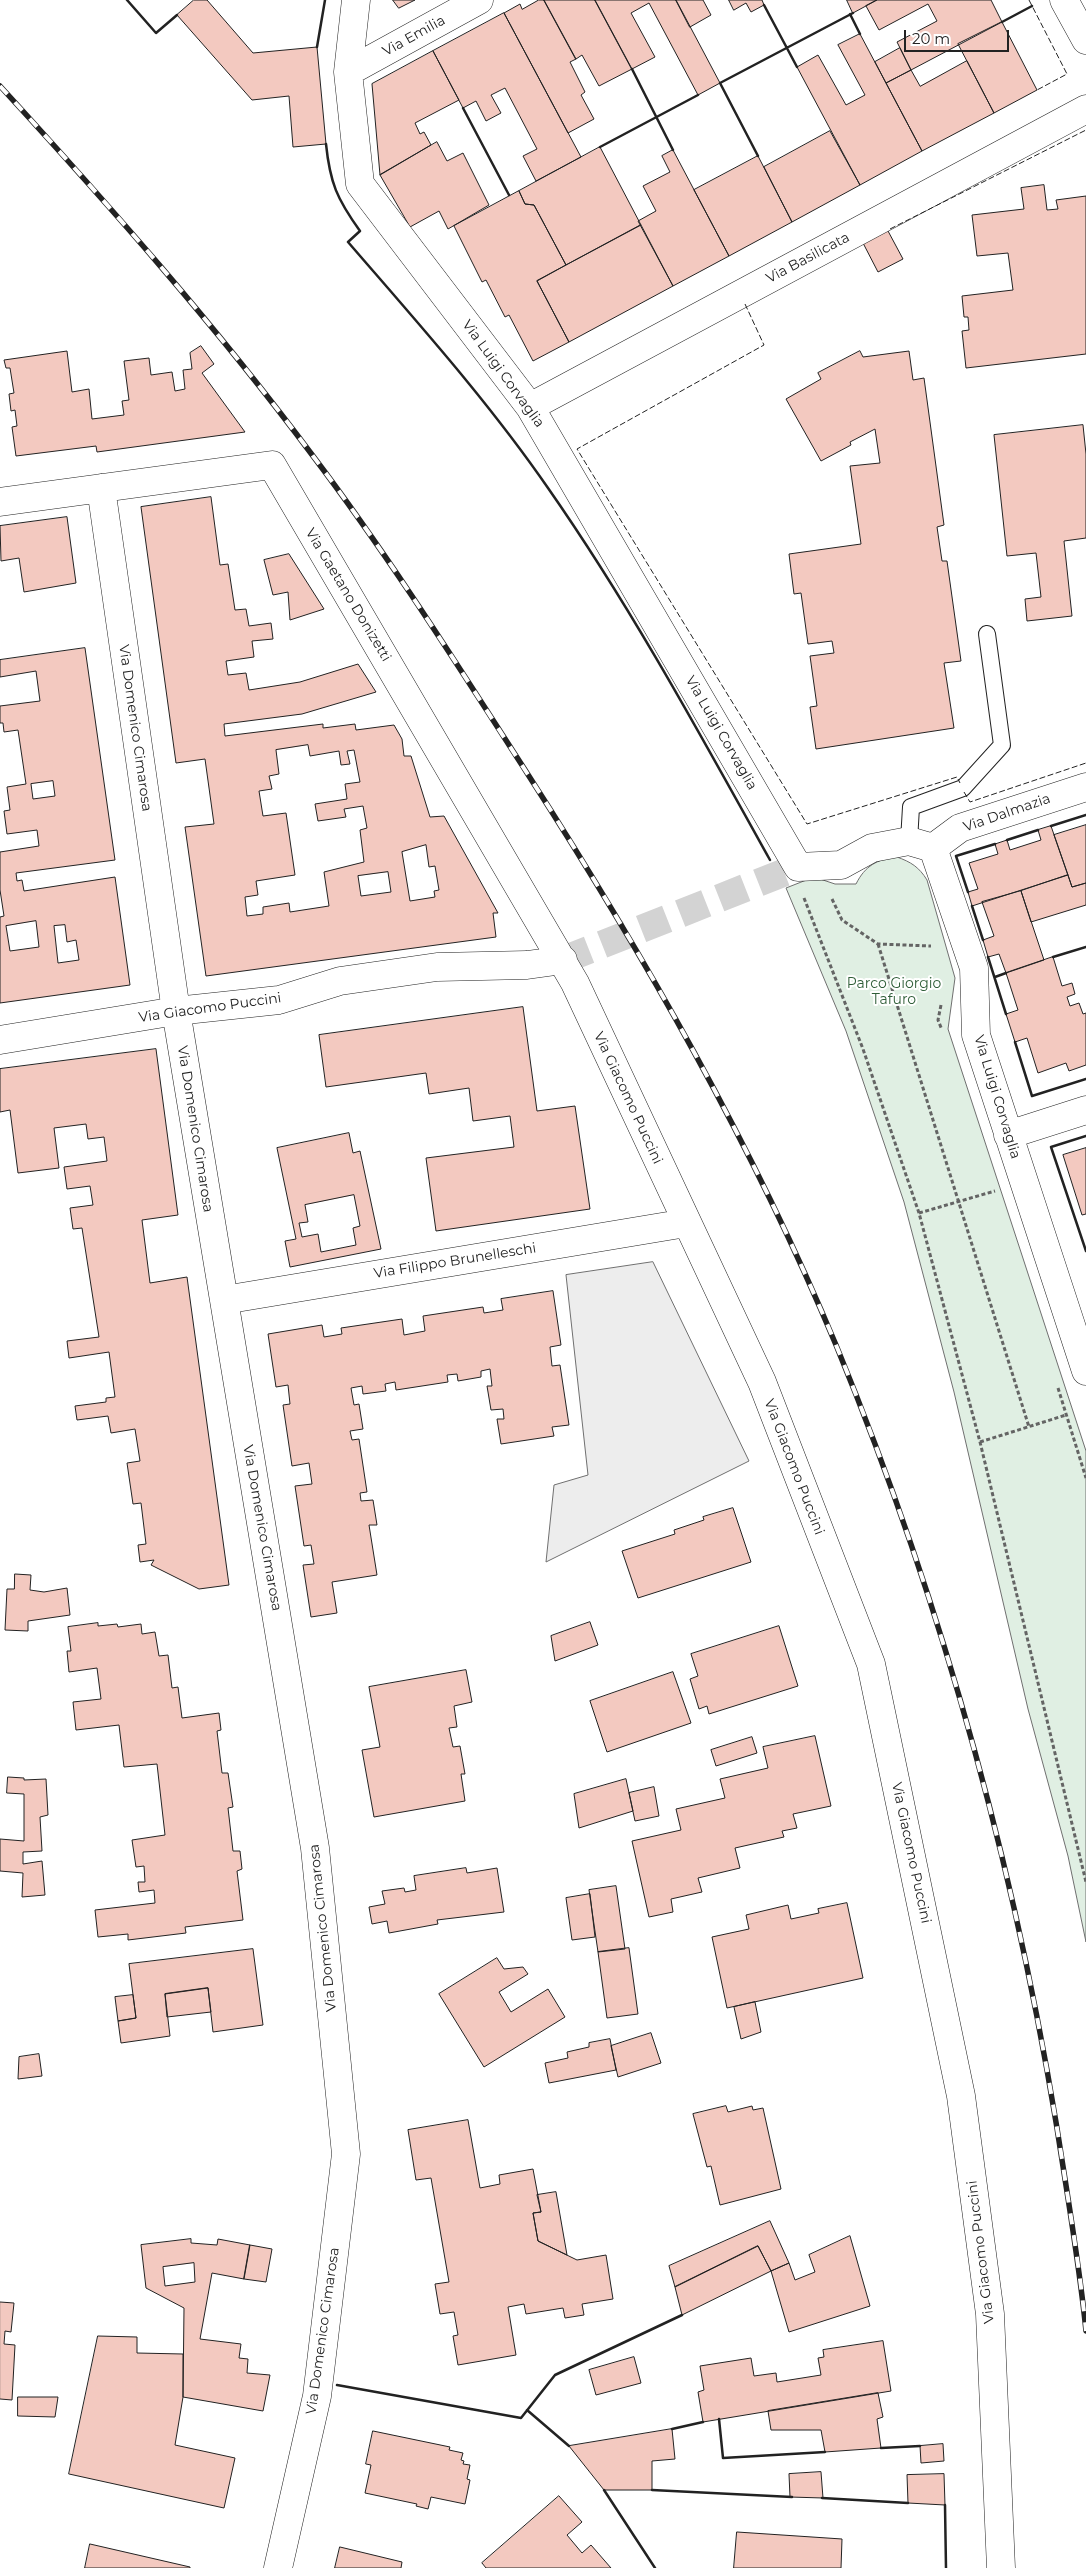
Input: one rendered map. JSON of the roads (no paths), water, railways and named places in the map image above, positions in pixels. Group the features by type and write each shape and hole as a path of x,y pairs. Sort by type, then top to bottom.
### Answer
{"street":[{"name":"Via Luigi Corvaglia","path":"356,0 348,72 360,184 530,407 800,879 841,865 872,848 921,845 974,968 976,1035 1086,1371"},
{"name":"Via Emilia","path":"348,72 480,0"},
{"path":"1064,0 1086,40"},
{"name":"Via Basilicata","path":"530,407 1086,109"},
{"name":"Via Gaetano Donizetti","path":"0,502 272,465 564,960"},
{"name":"Via Domenico Cimarosa","path":"101,488 176,1011 316,1848 346,2154 317,2396 278,2568"},
{"name":"Via Dalmazia","path":"921,845 960,828 1086,787"},
{"name":"Via Giacomo Puccini","path":"0,1040 176,1011 279,1000 340,981 437,967 527,965 564,960 686,1224 762,1382 871,1664 961,2096 990,2314 1001,2568"},
{"path":"1008,1135 1086,1110"},
{"name":"Via Filippo Brunelleschi","path":"224,1300 686,1224"}],"lane":[{"path":"921,845 911,807 963,788 1002,745 987,634"}],"tunnel":[{"path":"563,960 798,867"}],"railway":[{"path":"0,86 121,221 200,313 313,456 369,534 475,693 613,911 694,1052 769,1196 836,1345 876,1446 912,1548 976,1755 1003,1860 1027,1966 1065,2179 1086,2331"}],"park label":[{"name":"Parco Giorgio Tafuro","path":"894,992"}]}
